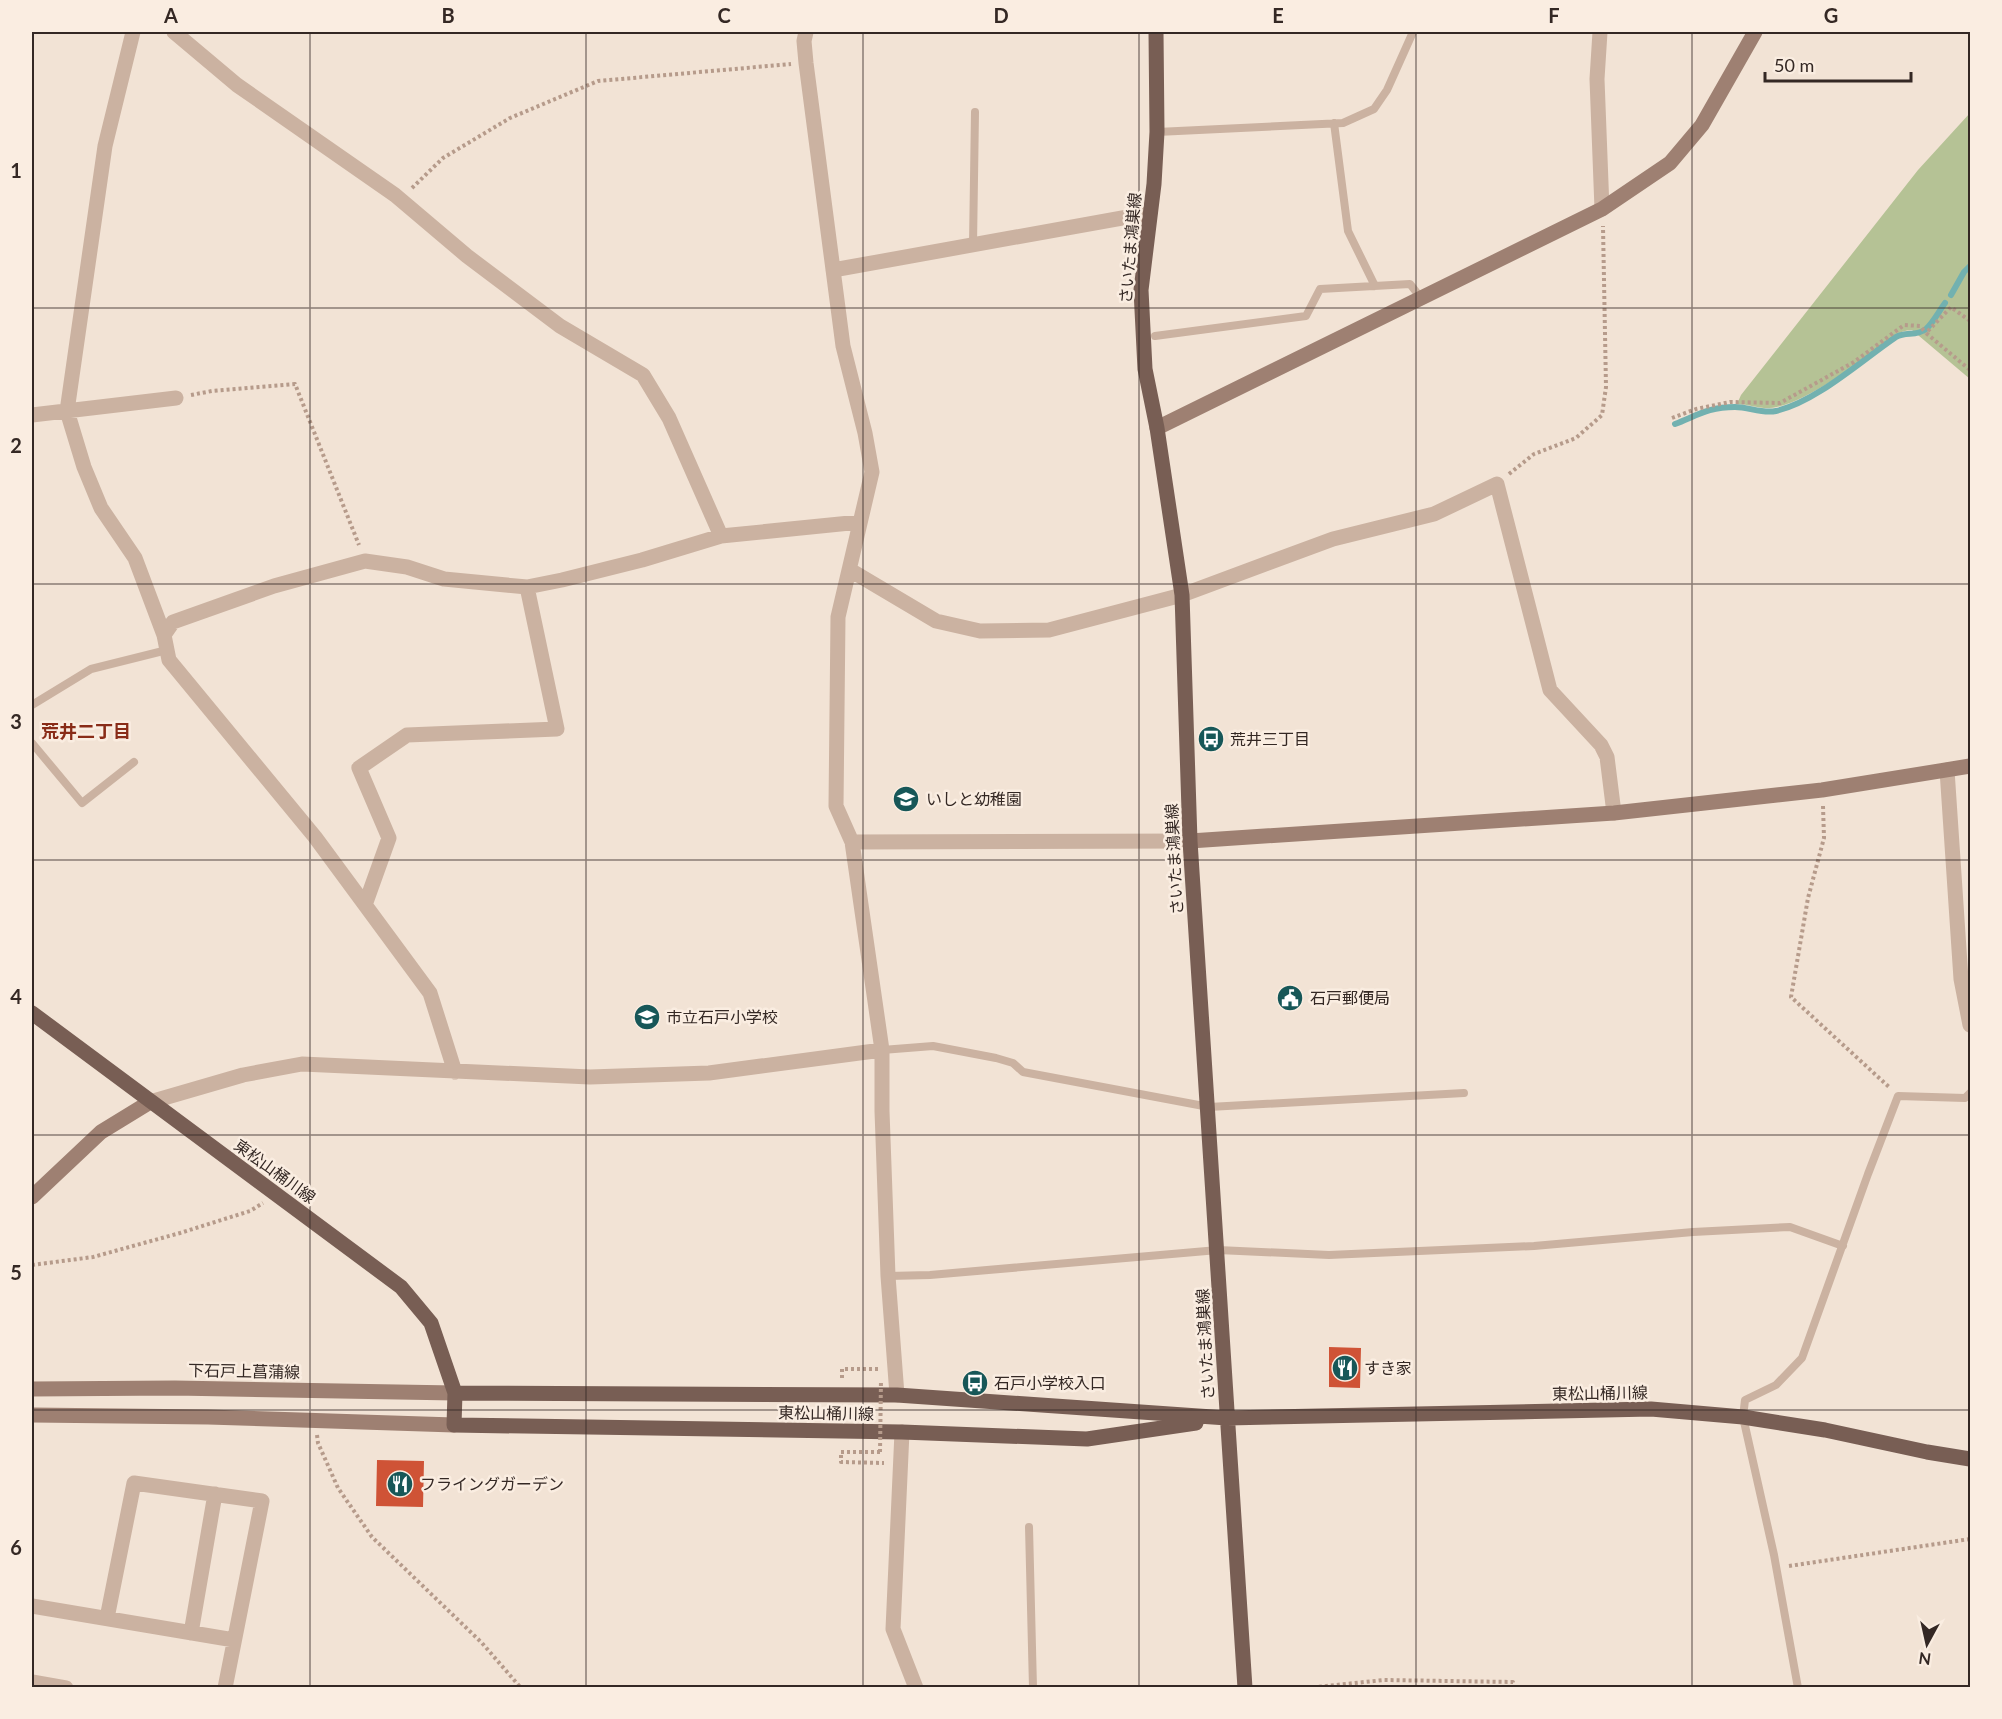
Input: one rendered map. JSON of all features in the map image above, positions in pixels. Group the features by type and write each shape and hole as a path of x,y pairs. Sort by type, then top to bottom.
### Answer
{"main road":[{"name":"さいたま鴻巣線","path":"1156,32 1157,132 1141,290 1145,369 1182,595 1191,841 1245,1688"},
{"name":"東松山桶川線","path":"32,1012 401,1287 430,1323 455,1393 454,1425 902,1432 1087,1439 1227,1419"},
{"name":"東松山桶川線","path":"455,1393 897,1395 1227,1419 1651,1409 1743,1417 1825,1430 1971,1459"}],"street":[{"path":"133,32 105,146 67,411 84,467 101,508 135,558 170,660 315,837 430,993 455,1072"},
{"path":"174,32 237,85 400,199 467,256 561,326 643,375 669,418 721,536"},
{"path":"806,32 804,41 806,63 843,346 865,433 872,472 838,617 836,806 852,842 882,1050 888,1276 897,1395"},
{"path":"1600,32 1597,79 1602,209"},
{"path":"1156,428 1602,209 1670,163 1702,125 1755,32"},
{"path":"833,270 1150,213"},
{"path":"32,415 176,398"},
{"path":"850,570 936,621 980,631 1049,630 1182,595 1333,539 1434,514 1497,484 1550,690 1601,745 1607,757 1614,813"},
{"path":"166,643 173,622 274,586 365,561 407,567 444,579 527,587 642,560 721,536 860,522"},
{"path":"365,905 388,838 358,768 408,735 558,729 527,587"},
{"path":"852,842 1191,841 1614,813 1822,790 1971,766"},
{"path":"1947,770 1961,979 1971,1025"},
{"path":"32,1197 101,1132 150,1102 243,1075 302,1064 590,1077 709,1073 882,1050"},
{"name":"下石戸上菖蒲線","path":"32,1389 175,1388 455,1393"},
{"path":"32,1415 454,1425"},
{"path":"902,1432 893,1629 916,1688"},
{"path":"107,1618 134,1483 262,1501 225,1688"},
{"path":"191,1632 215,1494"},
{"path":"32,1606 234,1640"},
{"path":"32,1682 66,1688"}],"lane":[{"path":"1157,132 1343,123 1374,109 1386,90 1413,32"},
{"path":"973,245 975,112"},
{"path":"1334,123 1348,231 1375,286"},
{"path":"1155,336 1306,316 1320,289 1410,284 1421,298"},
{"path":"32,705 91,669 166,643"},
{"path":"32,743 82,803 134,762"},
{"path":"882,1050 933,1046 996,1058 1013,1063 1023,1072 1209,1107 1464,1093"},
{"path":"1798,1688 1776,1568 1743,1417 1745,1400 1776,1385 1802,1358 1898,1096 1965,1098 1971,1092"},
{"path":"888,1276 930,1275 1218,1250 1329,1255 1534,1245 1693,1232 1790,1227 1843,1246"},
{"path":"1029,1527 1033,1688"}],"path":[{"path":"400,199 444,158 510,118 598,81 806,63"},
{"path":"1497,484 1534,454 1576,438 1602,415 1606,387 1602,209"},
{"path":"1926,333 1951,307 1971,321"},
{"path":"1672,418 1695,409 1730,402 1780,403 1854,362 1904,326 1920,326 1971,370"},
{"path":"176,398 212,391 295,384 365,561"},
{"path":"1822,790 1824,838 1808,898 1791,997 1898,1096"},
{"path":"32,1265 93,1257 180,1233 250,1211 275,1194"},
{"path":"852,1379 842,1379 842,1369 895,1370"},
{"path":"872,1380 881,1380 880,1452 841,1452 841,1462 900,1463"},
{"path":"315,1420 318,1443 338,1488 372,1537 482,1643 521,1688"},
{"path":"1776,1568 1971,1539"},
{"path":"1307,1688 1384,1680 1514,1682 1514,1688"}],"green space":[{"path":"1970,113 1970,379 1912,330 1907,330 1893,336 1853,367 1823,386 1792,402 1764,408 1737,404 1741,395 1918,170"}],"building":[{"name":"すき家","path":"1329,1347 1361,1348 1360,1388 1329,1387"},
{"name":"フライングガーデン","path":"377,1460 424,1461 423,1507 376,1506"}],"waterway":[{"path":"1951,295 1970,266"},
{"path":"1675,424 1718,408 1740,407 1771,412 1807,399 1896,337 1918,333 1926,329 1945,303"}],"place":[{"name":"荒井三丁目","path":"1211,739"},
{"name":"いしと幼稚園","path":"906,799"},
{"name":"石戸郵便局","path":"1290,998"},
{"name":"市立石戸小学校","path":"647,1017"},
{"name":"すき家","path":"1345,1368"},
{"name":"石戸小学校入口","path":"975,1383"},
{"name":"フライングガーデン","path":"400,1484"}],"district":[{"name":"荒井二丁目","path":"86,732"}]}
